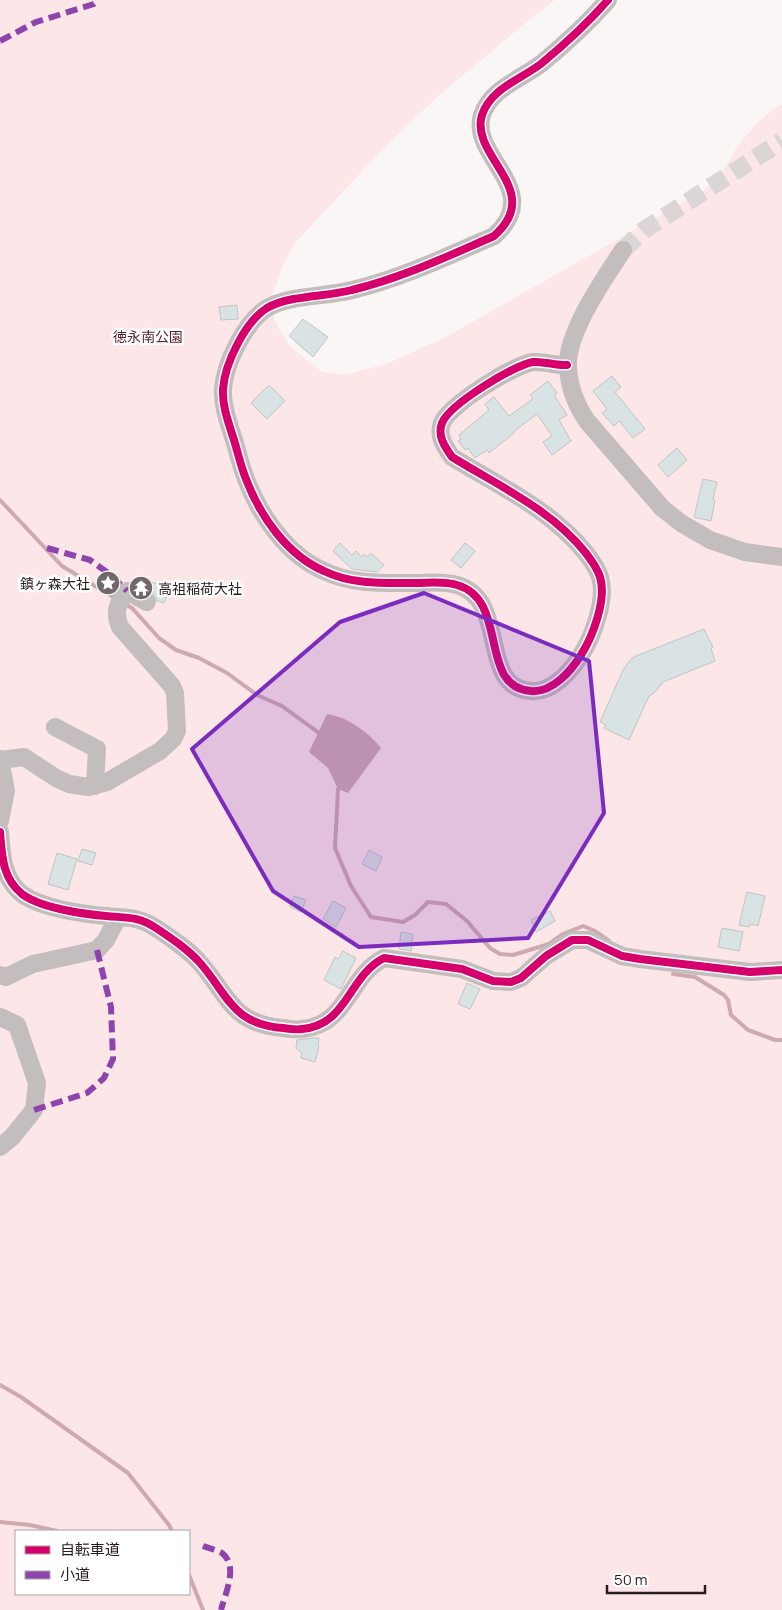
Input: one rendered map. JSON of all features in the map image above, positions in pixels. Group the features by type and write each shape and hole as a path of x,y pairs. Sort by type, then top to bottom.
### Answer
{"street":[{"path":"567,365 558,366 545,362 533,362 520,367 478,390 460,403 442,422 440,433 443,445 452,457 531,503 561,526 594,565 601,580 601,602 591,634 582,653 574,666 560,679 550,687 540,691 522,690 506,680 498,660 488,615 477,598 468,590 444,583 392,583 348,580 309,564 297,555 270,522 246,480 223,391 225,376 241,338 252,322 268,307 287,300 352,291 416,271 494,236 505,225 512,207 511,194 507,181 485,143 481,131 482,116 488,104 500,90 540,64 569,40 608,0"},
{"path":"623,250 593,296 574,335 567,365 577,406 587,421 662,508 694,532 710,540 745,552 782,557"},
{"path":"0,821 6,791 0,759 24,757 56,778 69,784 88,787 107,782 160,751 173,739 177,731 176,692 120,627 116,618 117,608 127,591 147,602"},
{"path":"56,727 97,749 95,786"},
{"path":"0,832 2,863 10,882 23,894 46,905 75,912 136,918 155,927 200,963 222,994 245,1018 266,1027 300,1030 317,1027 332,1019 373,964 384,958 462,969 493,981 511,982 521,978 546,956 572,940 588,940 622,956 640,959 750,972 782,970"},
{"path":"0,976 6,977 33,964 97,950 106,940 118,917"},
{"path":"0,1017 17,1025 37,1083 34,1110 0,1147"}],"highlighted area":[{"path":"424,593 589,661 604,813 528,938 359,947 273,891 192,749 340,622"}],"green space":[{"name":"徳永南公園","path":"0,0 555,0 437,97 381,151 296,242 283,265 272,297 272,310 276,323 289,345 322,372 344,375 386,364 444,338 703,191 718,179 737,147 756,124 782,104 782,1610 0,1610"}],"shaded area":[{"path":"327,714 342,718 357,726 381,748 348,793 338,789 328,768 309,752"}],"building":[{"path":"237,305 238,319 221,320 219,307"},
{"path":"303,319 328,337 313,357 289,336"},
{"path":"612,376 621,387 615,392 645,429 633,438 619,421 614,426 602,413 607,409 593,391"},
{"path":"548,381 557,393 554,395 567,415 559,420 571,441 552,455 543,442 552,436 537,414 489,453 487,450 475,458 468,448 465,450 458,441 461,439 459,435 489,410 485,404 494,397 509,416 533,399 530,395"},
{"path":"269,385 285,401 267,419 251,403"},
{"path":"677,448 687,460 668,477 658,465"},
{"path":"703,479 717,482 711,521 694,517"},
{"path":"340,543 352,555 356,551 362,557 364,554 367,557 371,553 384,565 377,572 352,569 333,551"},
{"path":"465,543 475,551 461,568 451,560"},
{"path":"141,578 170,589 164,603 157,601 152,593 135,583 137,579 140,580"},
{"path":"704,629 713,647 711,648 715,661 663,682 649,696 629,740 604,728 606,725 600,722 623,670 631,659"},
{"path":"82,849 96,853 92,865 78,861"},
{"path":"369,850 382,857 376,871 362,864"},
{"path":"57,853 77,859 68,890 48,884"},
{"path":"747,892 765,896 758,926 750,924 749,927 739,925"},
{"path":"294,896 306,900 301,912 290,907"},
{"path":"333,901 346,908 336,927 323,919"},
{"path":"550,911 555,921 536,932 531,920"},
{"path":"722,928 743,932 739,951 718,947"},
{"path":"401,932 413,934 411,951 399,949"},
{"path":"343,951 356,958 341,989 324,980 335,957 338,959"},
{"path":"467,983 480,989 470,1009 458,1004"},
{"path":"319,1038 315,1062 301,1058 302,1054 296,1048 297,1040"}],"waterway":[{"path":"0,500 62,566 115,598"},
{"path":"125,604 132,608 159,638 176,650 199,658 227,673 257,695 282,706 319,733"},
{"path":"338,789 335,848 351,886 371,917 403,922 415,915 428,902 446,904 467,921 490,948 500,954 513,955 549,944 563,934 583,926 595,931 609,941"},
{"path":"673,974 695,977 724,995 728,1000 731,1015 748,1030 775,1040 782,1040"},
{"path":"0,1385 21,1397 128,1473 172,1530"},
{"path":"0,1522 30,1525 52,1530"},
{"path":"190,1578 203,1610"}],"tunnel":[{"path":"623,250 644,230 782,141"}],"marked path":[{"path":"0,41 36,22 94,4 99,0"},
{"path":"47,548 90,560 111,575 127,591"},
{"path":"34,1110 87,1093 104,1078 113,1059 111,1007 97,950"},
{"path":"203,1546 222,1553 230,1565 228,1588 221,1610"}],"cycle path":[{"path":"567,365 533,362 512,370 483,386 457,406 447,415 442,423 440,432 442,441 452,457 523,499 556,523 585,552 599,573 602,596 598,617 586,647 572,668 560,680 539,691 531,691 514,686 504,675 483,607 473,594 457,585 447,583 381,583 346,579 335,576 311,564 287,545 267,520 252,493 241,465 224,402 223,389 232,356 251,323 267,308 297,298 342,292 371,285 424,266 494,236 508,219 512,204 510,189 486,145 481,130 482,115 486,106 500,91 542,63 584,25 608,0"},
{"path":"0,832 4,866 10,881 22,894 30,899 62,910 132,918 150,924 180,944 196,959 211,976 226,998 242,1015 266,1025 290,1029 317,1026 339,1010 362,976 384,958 462,969 493,981 511,982 521,978 546,956 572,940 588,940 622,956 640,959 750,972 782,970"}],"place":[{"name":"鎮ヶ森大社","path":"108,583"},
{"name":"高祖稲荷大社","path":"141,588"}]}
